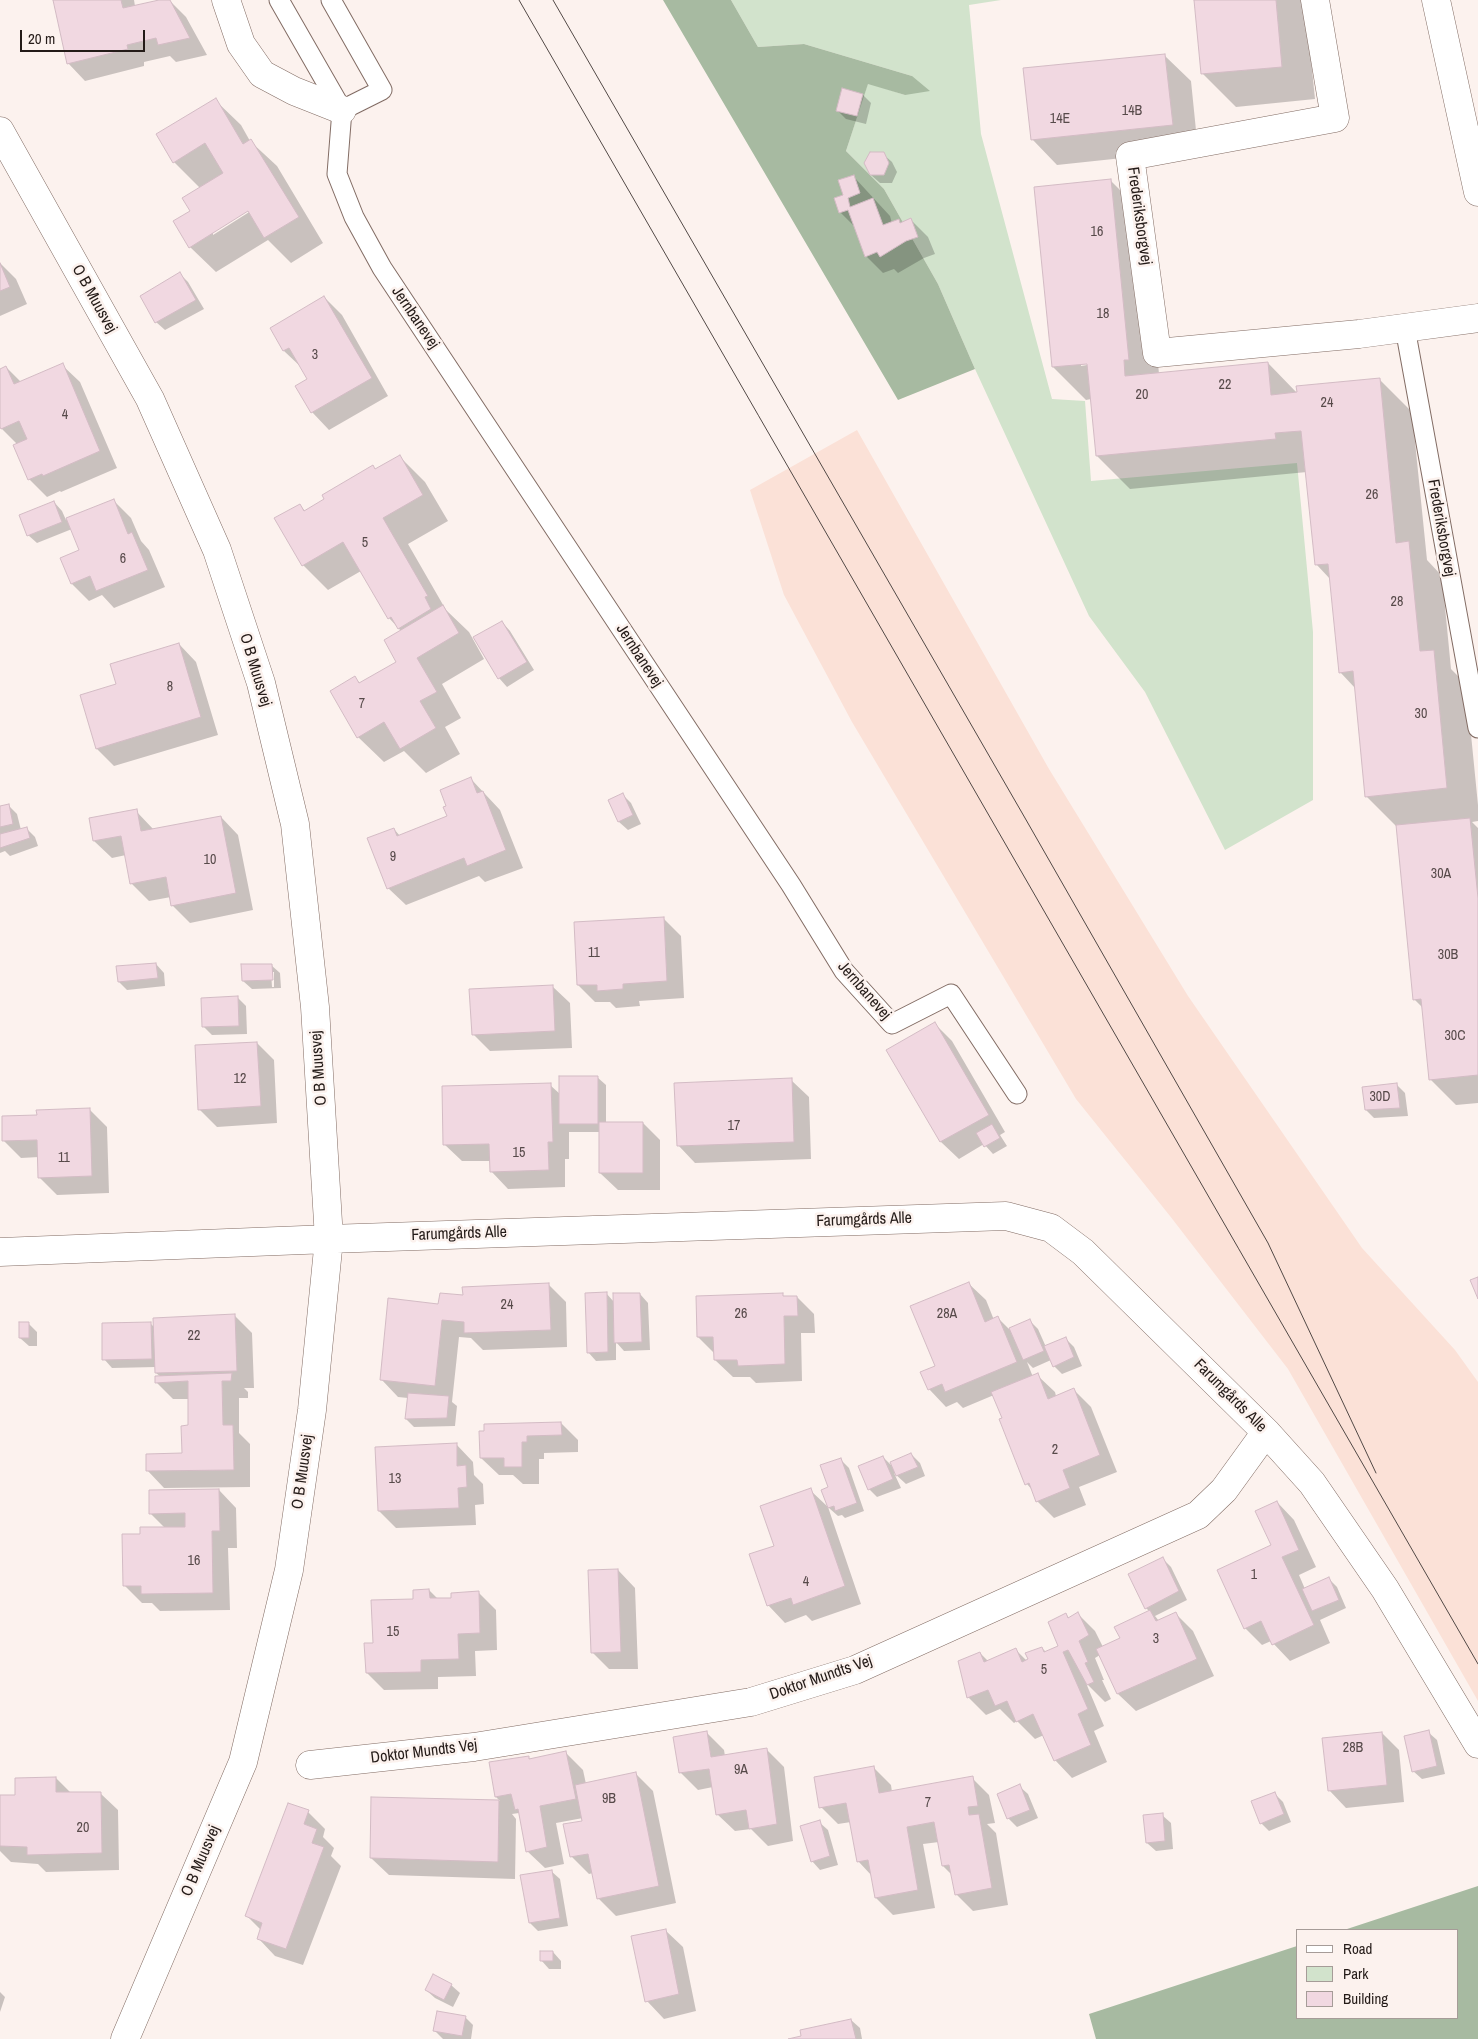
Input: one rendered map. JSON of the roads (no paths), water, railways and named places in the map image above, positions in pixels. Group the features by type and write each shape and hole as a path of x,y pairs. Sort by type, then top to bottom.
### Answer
{"street":[{"path":"226,0 241,44 262,74 294,91 342,110"},
{"name":"Frederiksborgvej","path":"1315,0 1335,118 1130,156 1157,353 1234,347 1478,318"},
{"path":"1436,0 1478,192"},
{"name":"O B Muusvej","path":"0,131 150,399 218,550 261,683 295,824 315,1007 329,1238 312,1410 289,1570 243,1762 125,2039"},
{"name":"Farumgårds Alle","path":"0,1252 329,1238 1006,1216 1051,1228 1084,1252 1266,1432 1312,1483 1379,1580 1478,1744"},
{"name":"Doktor Mundts Vej","path":"310,1765 474,1747 751,1702 855,1670 1198,1516 1224,1490 1266,1432"}],"lane":[{"path":"279,0 342,110 382,90 331,0"},
{"name":"Jernbanevej","path":"342,110 337,174 354,217 382,268 791,885 844,971 892,1024 951,994 1017,1094"},
{"name":"Frederiksborgvej","path":"1405,328 1478,728"}],"tram line":[{"path":"519,0 1478,1664"},
{"path":"553,0 1268,1243 1376,1473"}]}
